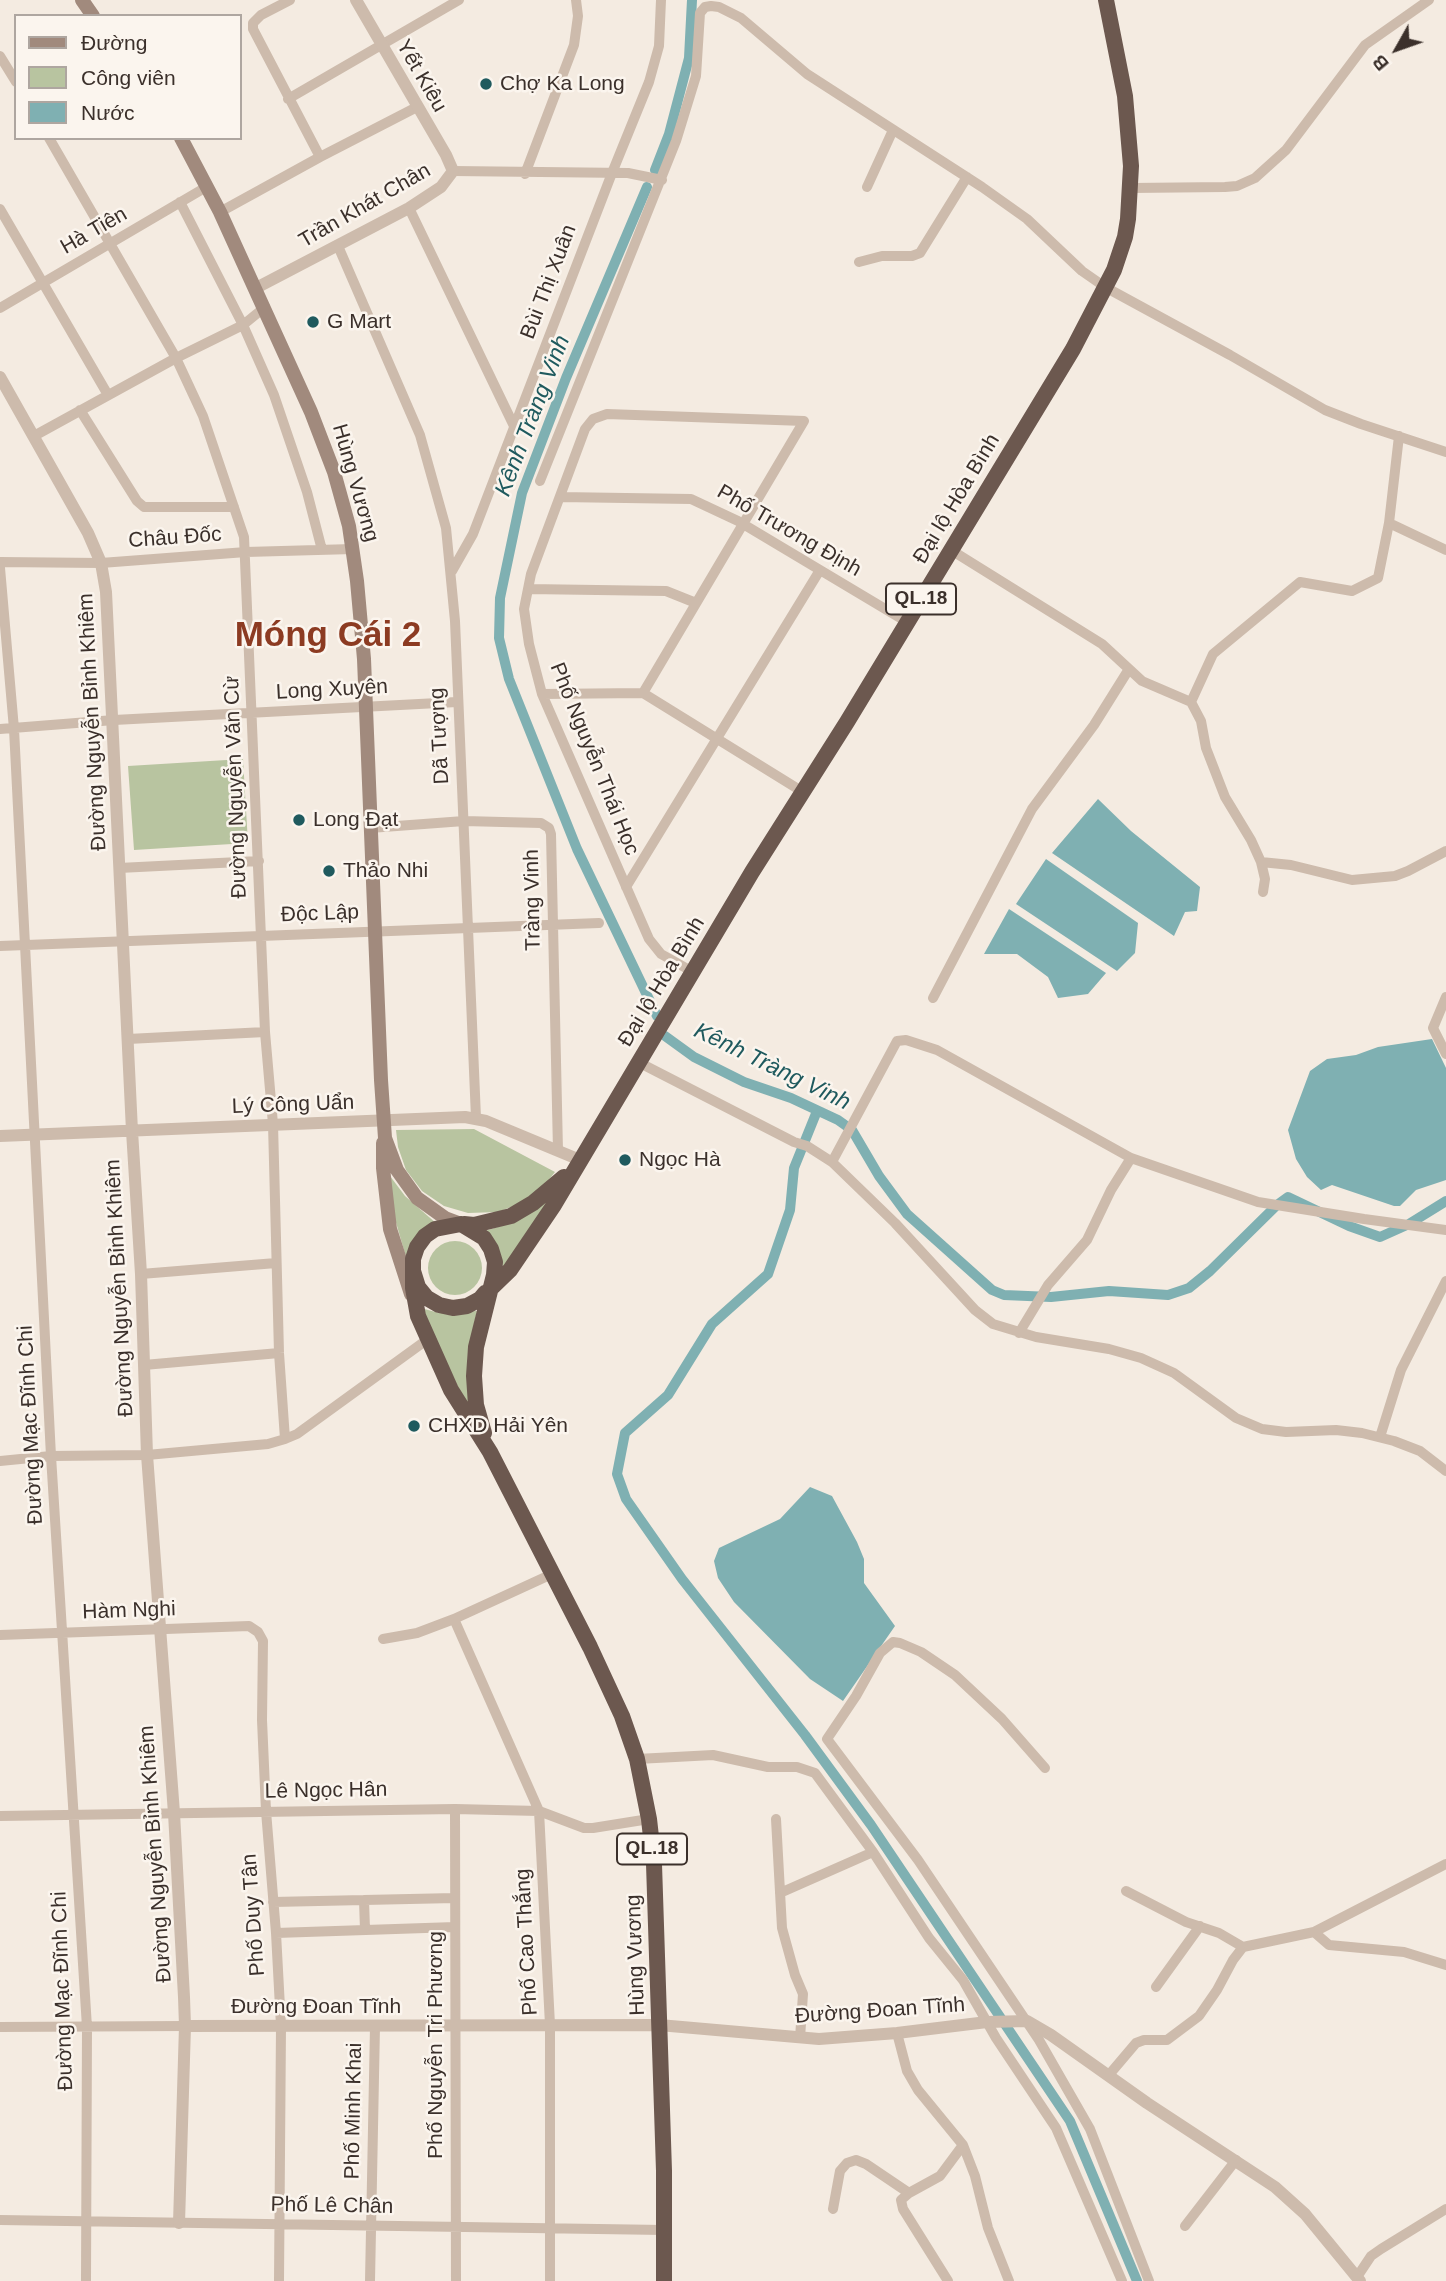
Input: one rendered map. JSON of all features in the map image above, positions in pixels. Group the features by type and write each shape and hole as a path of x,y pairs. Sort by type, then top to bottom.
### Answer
{"highway":[{"name":"Đại lộ Hòa Bình","path":"580,1160 752,872 1073,349 1105,287 1125,237 1131,188 1125,96 1106,0"},
{"path":"490,1452 459,1404 418,1316 413,1258 425,1236 435,1229 499,1220 522,1210 546,1194 580,1160"},
{"path":"415,1279 428,1298 439,1305 460,1307 494,1284 554,1205 580,1160"},
{"path":"460,1224 484,1238 495,1262 494,1284 478,1334 474,1390 480,1422 490,1452"},
{"path":"478,1334 494,1284"},
{"name":"Hùng Vương","path":"490,1452 613,1696 637,1759 649,1819 654,1876 664,2281"}],"main road":[{"name":"Hùng Vương","path":"182,140 208,187 256,288 323,442 341,496 354,549 366,708 383,1121"},
{"path":"383,1121 390,1154 406,1185 430,1209 460,1224"},
{"path":"383,1121 383,1168 393,1243 418,1316"},
{"path":"393,1243 415,1279"}],"street":[{"path":"290,0 261,15 253,23 256,37 320,157"},
{"name":"Yết Kiêu","path":"356,0 446,155 453,172"},
{"path":"288,99 459,0"},
{"path":"525,174 574,45 578,16 576,0"},
{"name":"Bùi Thị Xuân","path":"452,571 473,534 649,82 659,46 661,0"},
{"path":"1131,188 1225,187 1237,186 1255,178 1286,150 1365,45 1429,0"},
{"path":"540,481 662,180 696,76 700,13 705,7 719,7 741,18 807,74 1027,219 1082,271 1105,287 1325,410 1446,452"},
{"path":"0,56 14,79"},
{"path":"220,212 417,107"},
{"path":"867,187 893,130"},
{"name":"Đường Nguyễn Văn Cừ","path":"50,140 176,358 203,416 234,507 246,552 265,1032 274,1124 279,1353 285,1439"},
{"name":"Trần Khát Chân","path":"256,288 409,208 441,187 453,172 628,173 662,180"},
{"path":"859,262 882,256 912,256 920,253 967,177"},
{"name":"Hà Tiên","path":"0,308 208,187"},
{"path":"180,202 243,325 274,395 307,492 322,550"},
{"path":"409,208 514,426"},
{"path":"0,209 108,395"},
{"name":"Dã Tượng","path":"338,246 420,435 441,503 452,571 476,1118"},
{"path":"34,436 176,358 243,325 264,307"},
{"name":"Đường Nguyễn Bỉnh Khiêm","path":"0,377 88,533 101,563 106,592 141,1274 147,1455 174,1813 185,2026 179,2223"},
{"path":"80,410 137,501 144,507 234,507"},
{"name":"Phố Nguyễn Thái Học","path":"693,972 661,954 649,939 542,694 528,644 524,609 531,574 585,429 593,419 607,414 804,421 743,524"},
{"path":"1191,702 1213,654 1300,582 1353,591 1378,578 1389,523 1399,436"},
{"name":"Phố Trương Định","path":"560,496 691,499 743,524 907,622"},
{"path":"1389,523 1446,550"},
{"path":"643,693 743,524"},
{"name":"Châu Đốc","path":"0,562 101,563 246,552 354,549"},
{"path":"951,550 1102,644 1142,681 1191,702 1201,721 1206,748 1225,797 1261,862 1265,879 1263,892"},
{"name":"Đường Mạc Đĩnh Chi","path":"0,568 14,729 51,1456 87,2027 86,2281"},
{"path":"626,887 820,570"},
{"path":"528,589 666,591 696,603"},
{"path":"933,998 1032,810 1094,725 1129,669"},
{"path":"542,694 643,693 803,792"},
{"name":"Long Xuyên","path":"0,729 114,720 457,702"},
{"name":"Tràng Vinh","path":"370,828 464,821 541,823 549,828 558,1152"},
{"path":"1261,862 1291,865 1352,880 1395,876 1446,851"},
{"path":"120,868 259,861"},
{"name":"Độc Lập","path":"0,946 599,923"},
{"path":"1446,997 1433,1028 1446,1054"},
{"path":"128,1039 265,1032"},
{"path":"832,1161 897,1041 906,1040 937,1050 1131,1158 1258,1202 1357,1219 1445,1230"},
{"path":"638,1062 832,1161 895,1223 984,1319 1019,1333 1109,1349 1141,1358 1174,1373 1236,1418 1262,1429 1286,1432 1349,1431 1380,1437 1420,1451 1446,1471"},
{"name":"Lý Công Uẩn","path":"0,1136 476,1118 580,1160"},
{"path":"1019,1333 1048,1285 1087,1240 1111,1190 1131,1158"},
{"path":"141,1274 276,1263"},
{"path":"1380,1437 1401,1370 1446,1281"},
{"path":"0,1461 51,1456 147,1455 268,1444 297,1434 428,1339"},
{"path":"144,1365 279,1353"},
{"path":"383,1639 418,1633 552,1574"},
{"name":"Phố Cao Thắng","path":"454,1619 539,1811 550,2025 550,2281"},
{"name":"Hàm Nghi","path":"0,1636 249,1626 258,1632"},
{"name":"Phố Duy Tân","path":"258,1632 263,1641 262,1720 266,1811 281,2026 279,2281"},
{"path":"1045,1768 1002,1719 955,1675 921,1652 893,1642 880,1653 856,1696 827,1739 918,1860 1086,2120 1149,2281"},
{"path":"637,1759 713,1755 768,1767 805,1769 815,1773 873,1852 929,1938 963,1980 1056,2128 1122,2281"},
{"name":"Lê Ngọc Hân","path":"0,1816 455,1809 539,1811 584,1828 649,1819"},
{"name":"Phố Nguyễn Tri Phương","path":"455,1809 456,2281"},
{"path":"776,1819 784,1941 803,1994 800,2038"},
{"path":"780,1893 873,1852"},
{"path":"1126,1891 1178,1918 1219,1933 1243,1947 1314,1932 1446,1864"},
{"path":"274,1902 455,1898"},
{"path":"364,1900 365,1930"},
{"path":"1156,1987 1200,1926"},
{"path":"276,1933 455,1927"},
{"path":"1314,1932 1329,1945 1404,1952 1446,1965"},
{"path":"1108,2076 1140,2040 1167,2040 1193,2022 1211,1999 1243,1947"},
{"path":"1022,2021 1051,2035 1236,2160 1290,2200 1358,2279 1371,2256 1446,2209"},
{"name":"Đường Đoan Tĩnh","path":"185,2026 659,2025 819,2039 1022,2021"},
{"path":"0,2027 185,2026"},
{"name":"Phố Minh Khai","path":"370,2281 375,2026"},
{"path":"897,2033 907,2071 918,2091 963,2145 975,2176 985,2219 1009,2281"},
{"path":"948,2281 903,2210 901,2200 940,2176 963,2145"},
{"path":"833,2209 840,2171 847,2163 856,2160 909,2193"},
{"path":"1185,2226 1236,2160"},
{"name":"Phố Lê Chân","path":"0,2220 664,2230"}],"green space":[{"path":"243,759 248,843 134,850 128,766"},
{"path":"474,1129 555,1172 521,1203 498,1212 468,1213 444,1206 422,1191 406,1170 398,1147 396,1130"},
{"path":"390,1176 405,1196 437,1224 406,1257 395,1219"},
{"path":"549,1199 504,1270 500,1255 485,1231 517,1221"},
{"path":"455,1241 474,1249 482,1268 474,1287 455,1295 436,1287 428,1268 436,1249"},
{"path":"421,1308 439,1313 477,1311 468,1350 467,1388 470,1404 467,1406"}],"water":[{"path":"1098,799 1131,831 1200,887 1197,911 1185,912 1174,936 1052,853"},
{"path":"1046,859 1138,923 1135,953 1117,971 1016,904"},
{"path":"1009,909 1106,973 1088,994 1058,998 1048,977 1017,954 984,954"},
{"path":"1432,1039 1446,1068 1446,1180 1416,1190 1400,1206 1332,1185 1321,1190 1307,1177 1296,1159 1288,1130 1310,1071 1327,1059 1356,1055 1378,1047"},
{"path":"810,1487 832,1496 864,1559 864,1583 895,1626 843,1701 810,1679 734,1602 718,1578 714,1561 719,1548 780,1519"}],"waterway":[{"name":"Kênh Tràng Vinh","path":"655,170 669,134 689,58 692,0"},
{"name":"Kênh Tràng Vinh","path":"647,187 566,378 522,493 500,598 499,638 509,679 577,849 657,1016"},
{"name":"Kênh Tràng Vinh","path":"665,1036 694,1057 744,1082 791,1098 838,1120 852,1130 879,1176 907,1214 992,1290 1004,1295 1051,1297 1109,1291 1168,1295 1189,1288 1288,1197 1349,1226 1380,1237 1409,1224 1446,1201"},
{"path":"817,1111 794,1168 790,1210 768,1274 712,1324 668,1395 625,1433 617,1474 626,1499 682,1579 805,1735 871,1825 1070,2121 1137,2281"}],"place":[{"name":"Chợ Ka Long","path":"486,84"},
{"name":"G Mart","path":"313,322"},
{"name":"Long Đạt","path":"299,820"},
{"name":"Thảo Nhi","path":"329,871"},
{"name":"Ngọc Hà","path":"625,1160"},
{"name":"CHXD Hải Yên","path":"414,1426"}],"district":[{"name":"Móng Cái 2","path":"328,636"}]}
